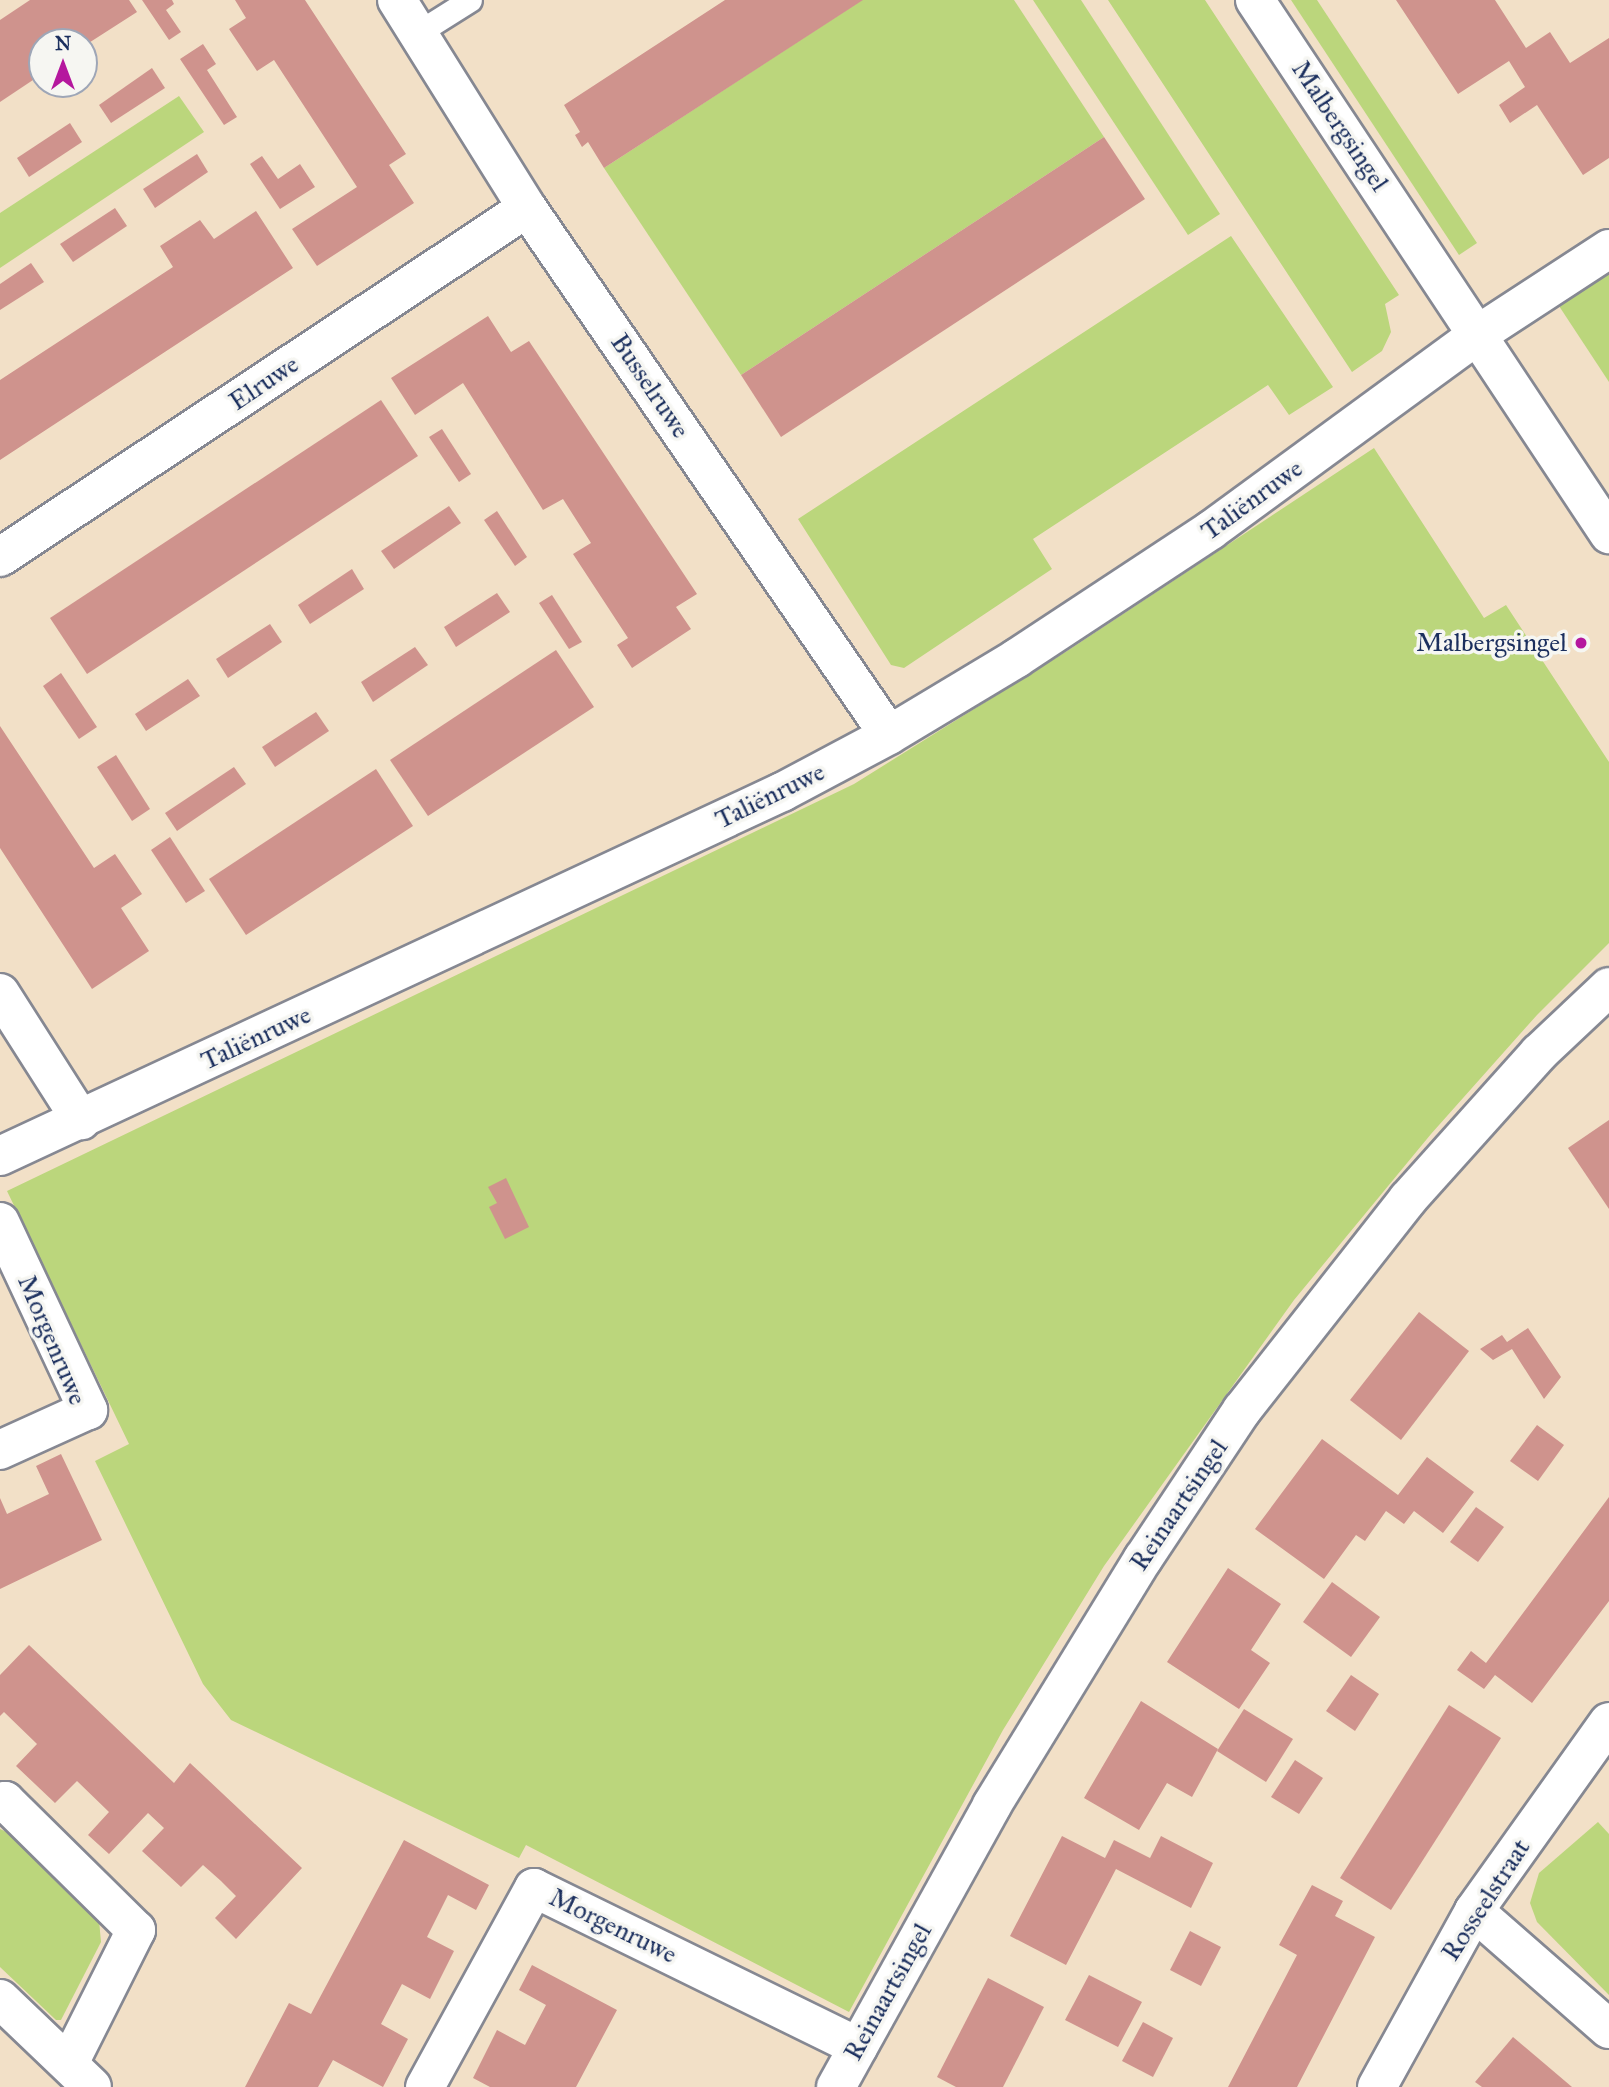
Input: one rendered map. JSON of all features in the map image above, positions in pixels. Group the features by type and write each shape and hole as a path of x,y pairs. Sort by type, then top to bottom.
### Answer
{"street":[{"name":"Busselruwe","path":"397,0 527,208 889,735"},
{"name":"Malbergsingel","path":"1255,0 1480,333 1609,534"},
{"name":"Elruwe","path":"0,557 527,208"},
{"name":"Taliënruwe","path":"0,1156 782,792 889,735 1017,658 1211,530 1480,333 1609,249"},
{"name":"Reinaartsingel","path":"836,2087 992,1805 1143,1559 1242,1410 1408,1199 1539,1053 1609,987"},
{"path":"0,993 81,1120"},
{"name":"Morgenruwe","path":"0,1222 88,1410 0,1450"},
{"name":"Rosseelstraat","path":"1377,2087 1474,1911 1603,1744"},
{"path":"0,1804 5,1801 136,1930 80,2075 0,1999"},
{"name":"Morgenruwe","path":"425,2087 534,1888 858,2047"},
{"path":"1474,1911 1609,2029"}],"lane":[{"path":"419,32 470,0"}],"green space":[{"path":"862,0 1014,0 1104,137 741,375 604,168"},
{"path":"1033,0 1081,0 1220,214 1188,235"},
{"path":"1108,0 1205,0 1399,295 1385,304 1391,332 1382,351 1352,372"},
{"path":"1291,0 1317,0 1477,243 1459,255"},
{"path":"179,96 204,132 0,268 0,213"},
{"path":"1231,236 1333,387 1289,415 1268,385 1033,539 1052,569 904,668 891,665 798,519"},
{"path":"1609,273 1609,382 1559,306"},
{"path":"1374,448 1484,618 1506,605 1609,762 1609,943 1537,1015 1431,1134 1294,1300 1104,1566 1003,1730 849,2012 526,1845 519,1858 231,1720 203,1684 95,1461 129,1444 7,1191 854,784 1067,651"},
{"path":"1598,1822 1609,1834 1609,1995 1537,1922 1530,1903 1539,1873"},
{"path":"0,1829 11,1834 99,1920 101,1942 61,2020 56,2020 0,1967"}],"building":[{"path":"30,0 129,0 137,12 98,37 98,28 28,28 28,83 0,102 0,20"},
{"path":"142,0 172,0 174,4 166,10 181,32 169,40"},
{"path":"235,0 305,0 406,154 389,165 414,203 317,266 292,229 357,187 274,60 257,71 229,29 246,18"},
{"path":"725,0 863,0 604,168 588,142 582,147 575,135 580,132 564,105"},
{"path":"1396,0 1495,0 1526,48 1550,32 1570,63 1609,38 1609,158 1583,175 1537,105 1510,123 1499,105 1525,87 1509,61 1458,94"},
{"path":"203,44 216,64 207,70 237,117 224,125 180,59"},
{"path":"152,68 165,88 111,123 99,105"},
{"path":"70,123 82,142 29,177 17,158"},
{"path":"1104,137 1145,199 781,437 741,375"},
{"path":"197,154 208,172 155,208 143,189"},
{"path":"262,156 278,179 300,164 315,187 280,209 250,164"},
{"path":"115,208 127,226 73,262 60,244"},
{"path":"256,211 293,268 0,460 0,380 173,267 160,246 200,220 214,239"},
{"path":"31,263 44,282 0,310 0,284"},
{"path":"488,316 511,352 529,341 697,594 676,607 691,629 632,668 617,645 628,638 573,554 591,543 563,499 543,510 463,383 415,415 391,378"},
{"path":"381,400 418,456 87,674 50,618"},
{"path":"442,429 471,474 459,482 429,437"},
{"path":"449,506 461,523 394,569 381,551"},
{"path":"497,511 527,557 515,566 484,520"},
{"path":"352,569 364,589 310,624 298,605"},
{"path":"497,593 510,612 456,647 444,627"},
{"path":"552,595 582,642 569,649 539,603"},
{"path":"270,624 282,642 228,678 216,659"},
{"path":"415,647 428,665 373,702 361,682"},
{"path":"556,650 594,707 428,816 390,760"},
{"path":"61,673 97,727 79,739 43,686"},
{"path":"188,679 200,696 146,731 135,714"},
{"path":"316,712 329,731 275,767 262,747"},
{"path":"0,726 94,868 115,854 142,894 121,908 149,951 92,989 0,848"},
{"path":"116,755 150,809 132,821 97,767"},
{"path":"234,767 246,784 177,831 165,813"},
{"path":"376,769 413,826 246,935 209,879"},
{"path":"170,837 205,891 186,903 151,850"},
{"path":"1609,1120 1609,1209 1568,1148"},
{"path":"506,1178 529,1227 505,1239 489,1207 497,1203 488,1187"},
{"path":"1419,1312 1469,1351 1401,1440 1350,1400"},
{"path":"1528,1328 1561,1377 1544,1399 1512,1349 1493,1360 1480,1349 1502,1335 1507,1342"},
{"path":"1537,1425 1564,1445 1538,1481 1510,1461"},
{"path":"1322,1439 1398,1495 1427,1457 1474,1492 1443,1533 1414,1511 1404,1524 1386,1511 1365,1541 1356,1535 1324,1579 1255,1529"},
{"path":"61,1454 102,1540 0,1589 0,1498 7,1514 49,1494 36,1466"},
{"path":"1609,1497 1609,1601 1532,1703 1495,1675 1484,1689 1457,1670 1471,1651 1486,1663"},
{"path":"1476,1507 1504,1527 1478,1562 1450,1542"},
{"path":"1228,1568 1281,1604 1251,1650 1270,1663 1239,1709 1167,1662"},
{"path":"1332,1582 1380,1617 1351,1657 1303,1622"},
{"path":"29,1645 174,1783 190,1763 302,1868 236,1939 215,1918 236,1896 221,1881 203,1865 181,1887 142,1851 164,1828 148,1813 109,1854 88,1835 109,1812 77,1781 55,1803 16,1766 37,1744 4,1712 0,1716 0,1675"},
{"path":"1351,1675 1379,1694 1355,1731 1326,1711"},
{"path":"1141,1701 1218,1749 1192,1797 1167,1783 1139,1830 1084,1798"},
{"path":"1449,1705 1501,1738 1391,1910 1340,1878"},
{"path":"1244,1709 1293,1739 1266,1782 1217,1751"},
{"path":"1295,1760 1323,1778 1299,1814 1271,1797"},
{"path":"1062,1836 1105,1858 1114,1840 1150,1858 1161,1836 1213,1863 1191,1908 1116,1869 1066,1965 1010,1936"},
{"path":"404,1840 489,1885 476,1910 448,1895 427,1937 454,1951 430,1999 402,1984 381,2024 408,2039 383,2087 333,2060 318,2087 245,2087 289,2003 311,2014"},
{"path":"1312,1885 1343,1901 1335,1916 1375,1937 1297,2087 1228,2087 1297,1955 1279,1945"},
{"path":"1190,1931 1221,1947 1201,1986 1170,1970"},
{"path":"532,1965 617,2010 576,2087 490,2087 473,2078 497,2030 525,2045 546,2005 519,1990"},
{"path":"1089,1975 1142,2002 1118,2047 1065,2020"},
{"path":"988,1978 1044,2007 1003,2087 956,2087 937,2077"},
{"path":"1143,2022 1173,2038 1153,2077 1122,2061"},
{"path":"1513,2037 1572,2087 1482,2087 1475,2082"}],"place":[{"name":"Malbergsingel","path":"1581,643"}]}
